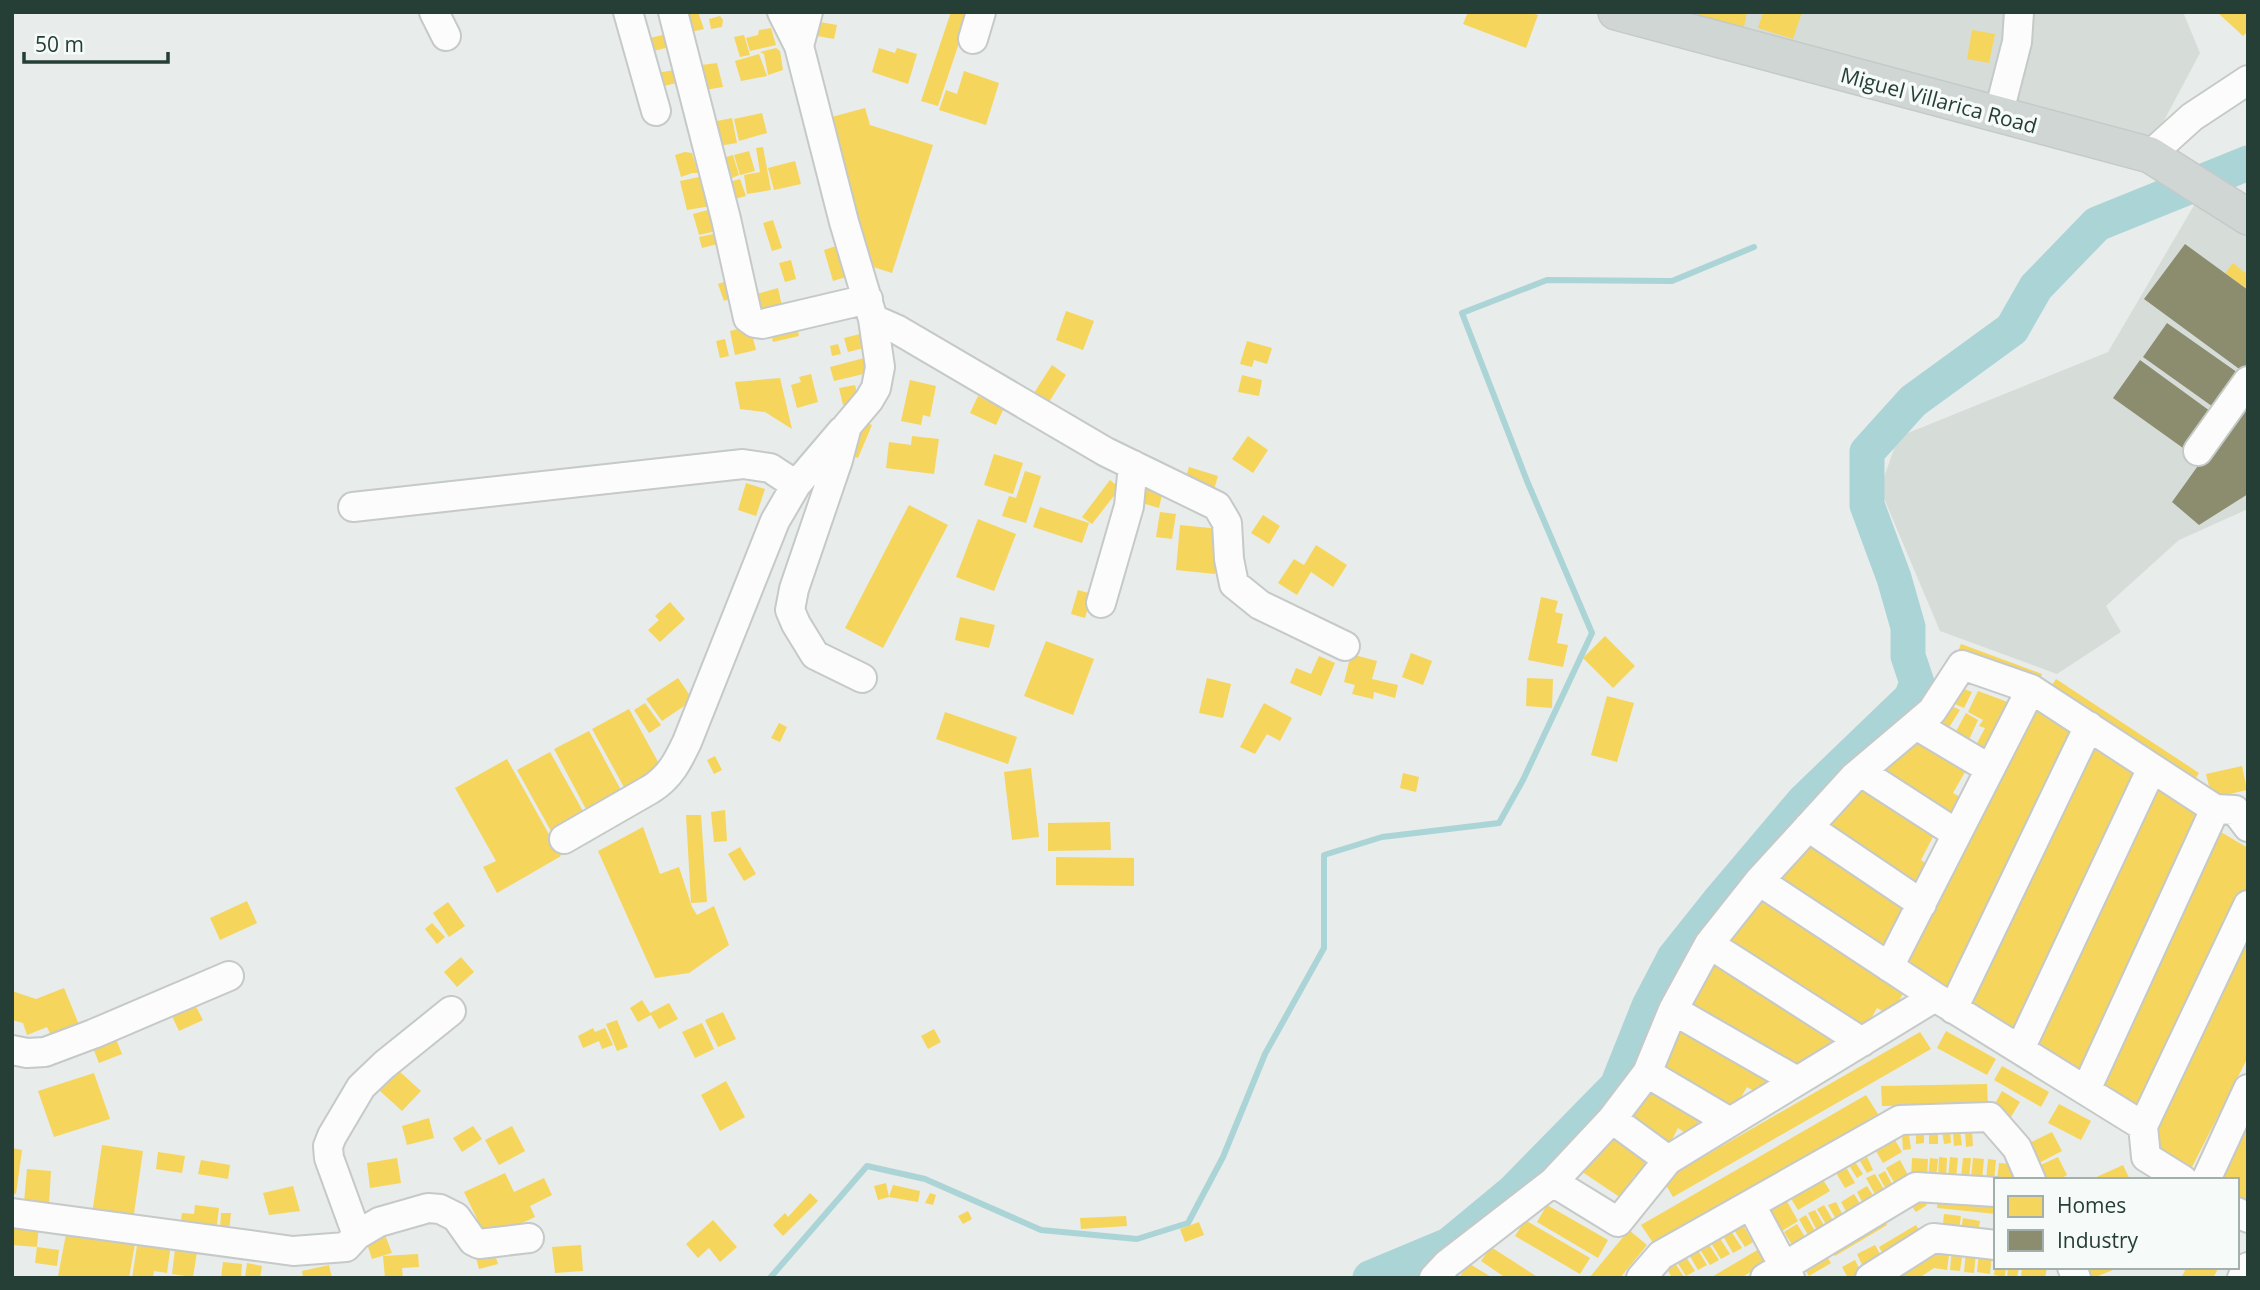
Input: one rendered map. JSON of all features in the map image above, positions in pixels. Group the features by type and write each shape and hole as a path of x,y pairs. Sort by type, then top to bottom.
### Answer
{"main road":[{"name":"Miguel Villarica Road","path":"1616,12 2164,164 2240,213"}],"street":[{"path":"628,12 656,111"},
{"path":"673,12 748,318 762,324 871,309 898,330 951,363 1133,465 1217,506 1227,523 1229,559 1234,584 1260,605 1345,646"},
{"path":"564,839 663,782 672,770 687,742 775,521 796,485 869,400 879,379 878,345 871,309 844,222 799,46 782,12"},
{"path":"799,46 808,12"},
{"path":"973,39 981,12"},
{"path":"1998,116 2017,42 2019,12"},
{"path":"2164,164 2192,117 2248,80"},
{"path":"2198,451 2248,381"},
{"path":"846,426 838,460 794,589 790,610 815,655 862,677"},
{"path":"354,506 743,464 770,468 796,485"},
{"path":"1101,603 1129,506 1133,465"},
{"path":"1434,1278 1553,1182 1612,1119 1647,1073 1672,1010 1709,944 1759,881 1808,827 1861,772 1932,711 1962,666 2031,689 2215,809 2235,810 2248,827"},
{"path":"1889,967 2031,689"},
{"path":"1916,725 1990,769"},
{"path":"1553,1182 1618,1222 1668,1160 1862,1042 1944,1003 2089,726"},
{"path":"2020,1049 2152,768"},
{"path":"1861,772 1957,834"},
{"path":"2086,1090 2215,809"},
{"path":"1808,827 1922,904"},
{"path":"1759,881 1944,1003 2143,1126"},
{"path":"2180,1178 2146,1157 2143,1126 2248,905"},
{"path":"1709,944 1862,1042"},
{"path":"12,1050 45,1052 229,976"},
{"path":"1672,1010 1797,1081"},
{"path":"357,1235 329,1158 328,1146 332,1136 361,1087 451,1011"},
{"path":"1647,1073 1730,1122"},
{"path":"2207,1178 2248,1089"},
{"path":"1641,1278 1661,1255 1900,1120 1990,1117 2017,1148 2031,1178"},
{"path":"1612,1119 1668,1160"},
{"path":"1751,1205 1779,1274 1916,1187 1994,1192"},
{"path":"12,1213 293,1251 346,1247 357,1235 379,1222 428,1208 440,1209 456,1217 472,1241 480,1244 529,1238"},
{"path":"1870,1278 1933,1238 1994,1245"},
{"path":"2242,1278 2248,1267"}],"shaded area":[{"path":"1670,12 2183,12 2200,53 2151,145"},
{"path":"2196,202 2248,237 2248,509 2179,540 2106,606 2121,632 2057,674 1940,631 1880,489 1898,437 2108,352"}],"building: Homes":[{"path":"698,12 704,29 681,34 676,16"},
{"path":"951,12 969,13 938,106 921,101"},
{"path":"1468,12 1530,12 1538,15 1526,48 1463,24"},
{"path":"1699,12 1747,12 1744,27 1698,18"},
{"path":"1763,12 1802,12 1793,39 1758,28"},
{"path":"2217,12 2248,12 2248,31 2243,36"},
{"path":"720,16 723,20 722,27 711,29 709,19"},
{"path":"814,21 837,25 834,39 812,35"},
{"path":"771,28 776,45 750,51 746,38 758,35 759,30"},
{"path":"1972,30 1995,34 1989,63 1967,59"},
{"path":"671,33 674,46 653,51 650,38"},
{"path":"744,35 750,55 740,57 734,37"},
{"path":"776,48 780,51 783,70 768,75 764,54 760,52"},
{"path":"879,48 895,53 897,48 917,54 908,84 872,72"},
{"path":"759,54 767,76 741,81 735,61"},
{"path":"717,63 723,87 699,91 694,66"},
{"path":"675,70 677,83 659,87 656,73"},
{"path":"964,71 999,83 986,125 939,110 946,90 957,94"},
{"path":"865,108 870,125 933,145 892,273 870,266 828,118"},
{"path":"762,113 767,133 739,141 734,119"},
{"path":"732,118 737,143 712,147 707,123"},
{"path":"763,147 771,190 747,194 744,175 760,172 756,148"},
{"path":"749,151 755,171 740,175 734,155"},
{"path":"692,153 698,173 681,177 675,155"},
{"path":"733,155 739,175 732,178 726,157"},
{"path":"795,161 801,184 774,190 768,168"},
{"path":"704,176 711,206 687,210 680,181"},
{"path":"740,179 746,196 727,201 722,184"},
{"path":"715,208 721,230 699,235 693,214"},
{"path":"773,220 782,248 772,251 763,223"},
{"path":"723,232 725,242 702,248 699,237"},
{"path":"836,246 841,262 847,261 852,275 833,281 824,250"},
{"path":"791,260 796,279 785,282 779,263"},
{"path":"2233,263 2248,275 2248,290 2225,273"},
{"path":"729,280 736,296 724,301 718,284"},
{"path":"778,288 783,310 758,315 753,295"},
{"path":"1066,311 1094,321 1083,350 1056,340"},
{"path":"796,320 799,336 773,342 769,326"},
{"path":"750,326 756,350 735,355 730,331"},
{"path":"860,334 864,348 848,352 844,338"},
{"path":"725,339 729,356 720,358 716,341"},
{"path":"1247,341 1272,348 1267,364 1254,360 1252,367 1240,364"},
{"path":"838,344 841,354 832,356 830,346"},
{"path":"868,357 872,372 834,381 830,367"},
{"path":"1052,365 1066,375 1049,402 1034,393"},
{"path":"811,374 818,402 797,408 791,385 801,382 799,377"},
{"path":"1242,375 1262,380 1259,396 1238,392"},
{"path":"780,378 792,429 765,412 740,409 735,382"},
{"path":"910,380 936,386 930,417 923,415 921,425 901,421"},
{"path":"855,385 859,402 843,405 839,388"},
{"path":"978,396 1004,408 996,425 970,413"},
{"path":"860,420 872,425 858,458 847,454"},
{"path":"912,436 939,439 934,474 886,468 889,442 911,445"},
{"path":"1248,436 1268,450 1253,473 1232,459"},
{"path":"994,454 1023,463 1013,494 984,485"},
{"path":"1189,467 1218,476 1213,493 1184,484"},
{"path":"1025,471 1041,476 1026,523 1002,516 1009,496 1016,498"},
{"path":"1110,480 1120,488 1092,524 1082,517"},
{"path":"746,483 765,489 756,516 738,510"},
{"path":"1146,486 1163,490 1159,508 1142,503"},
{"path":"909,505 948,525 883,648 845,628"},
{"path":"1040,507 1089,523 1082,543 1033,527"},
{"path":"1160,512 1176,514 1172,539 1156,537"},
{"path":"1263,515 1280,526 1269,544 1251,533"},
{"path":"978,519 1016,534 994,591 956,577"},
{"path":"1180,525 1220,529 1215,574 1176,570"},
{"path":"1316,545 1347,565 1333,587 1311,572 1297,595 1278,583 1294,559 1304,565"},
{"path":"1078,590 1092,594 1085,618 1071,614"},
{"path":"1541,597 1558,601 1555,612 1563,614 1557,643 1568,645 1563,667 1528,660"},
{"path":"670,602 685,619 660,642 648,630 659,620 655,616"},
{"path":"960,617 995,625 989,648 955,640"},
{"path":"1605,636 1635,666 1613,688 1583,658"},
{"path":"1046,641 1094,659 1073,715 1024,696"},
{"path":"1961,644 2042,674 2037,689 1955,659"},
{"path":"1411,653 1432,661 1423,685 1402,677"},
{"path":"1351,654 1377,661 1372,679 1398,685 1395,698 1374,692 1373,699 1352,694 1355,685 1344,682"},
{"path":"1319,656 1335,663 1321,696 1290,683 1296,668 1311,674"},
{"path":"678,678 693,700 662,721 646,699"},
{"path":"1207,678 1231,684 1223,718 1199,713"},
{"path":"1527,678 1553,679 1552,708 1526,706"},
{"path":"2056,679 2199,773 2190,787 2046,694"},
{"path":"1959,687 1972,692 1964,708 1950,702"},
{"path":"1978,691 2013,704 1988,760 1974,749 1985,728 1979,726 1983,720 1968,712"},
{"path":"1607,696 1634,703 1617,762 1591,755"},
{"path":"2032,699 2081,729 1946,994 1895,963"},
{"path":"645,703 661,725 649,733 634,710"},
{"path":"1264,703 1292,718 1280,741 1267,734 1255,754 1240,747"},
{"path":"1946,703 1960,710 1948,729 1933,721"},
{"path":"629,709 662,769 625,789 592,729"},
{"path":"945,712 1017,737 1008,764 936,739"},
{"path":"1966,713 1978,720 1967,744 1954,735"},
{"path":"779,723 787,727 780,742 771,738"},
{"path":"589,731 622,792 587,811 554,749"},
{"path":"1915,735 1969,765 1953,793 1966,800 1955,824 1874,770"},
{"path":"2092,737 2146,770 2010,1038 1962,1008"},
{"path":"550,752 584,813 551,831 517,770"},
{"path":"715,756 722,770 714,774 707,760"},
{"path":"507,759 561,856 497,893 483,867 496,861 455,788"},
{"path":"2242,766 2247,790 2212,798 2206,774"},
{"path":"1031,768 1039,837 1012,840 1004,772"},
{"path":"1403,773 1419,777 1416,792 1400,788"},
{"path":"2159,779 2206,812 2084,1078 2029,1049"},
{"path":"1865,783 1937,829 1921,860 1932,867 1920,894 1818,825 1835,805 1843,810"},
{"path":"725,810 727,841 714,842 711,812"},
{"path":"686,815 701,815 707,902 691,903"},
{"path":"1110,822 1111,850 1048,851 1048,823"},
{"path":"643,827 660,874 679,867 697,915 714,906 729,945 689,973 655,978 598,851"},
{"path":"2214,828 2248,848 2248,887 2143,1111 2095,1087"},
{"path":"1810,833 1916,904 1887,959 1766,880"},
{"path":"740,847 756,874 744,881 728,854"},
{"path":"1056,857 1134,858 1134,886 1056,885"},
{"path":"1753,894 1907,986 1891,1016 1877,1008 1862,1035 1718,943"},
{"path":"247,901 257,923 220,940 210,918"},
{"path":"448,902 465,926 449,937 433,913"},
{"path":"432,923 445,937 437,944 425,929"},
{"path":"2248,941 2248,1057 2191,1169 2154,1151 2156,1127 2220,992"},
{"path":"461,957 474,972 457,987 444,972"},
{"path":"1711,960 1839,1037 1825,1059 1801,1076 1683,1001"},
{"path":"64,988 80,1027 52,1038 47,1027 27,1035 23,1023 12,1020 12,991 36,999"},
{"path":"642,1000 650,1013 669,1003 678,1019 659,1029 651,1015 638,1022 630,1008"},
{"path":"193,1001 203,1020 179,1031 170,1012"},
{"path":"723,1012 736,1039 718,1047 705,1020"},
{"path":"617,1020 628,1047 617,1051 606,1024"},
{"path":"702,1023 714,1049 695,1058 682,1032"},
{"path":"1676,1024 1773,1074 1761,1095 1747,1087 1733,1111 1653,1066"},
{"path":"593,1028 595,1032 605,1028 613,1045 602,1049 599,1041 583,1048 578,1036"},
{"path":"934,1029 941,1042 928,1049 921,1036"},
{"path":"1946,1031 1996,1059 1987,1075 1937,1048"},
{"path":"1920,1032 1931,1049 1673,1197 1663,1180"},
{"path":"114,1034 122,1054 99,1063 91,1043"},
{"path":"2002,1066 2049,1092 2041,1107 1994,1080"},
{"path":"399,1071 421,1091 402,1111 380,1091"},
{"path":"94,1073 110,1119 54,1137 38,1091"},
{"path":"726,1081 745,1117 720,1131 701,1095"},
{"path":"1653,1084 1703,1115 1690,1136 1678,1128 1668,1147 1629,1124"},
{"path":"1987,1084 1988,1105 1882,1106 1881,1086"},
{"path":"2002,1091 2020,1102 2011,1117 1993,1107"},
{"path":"1866,1095 1878,1114 1656,1247 1641,1225"},
{"path":"2059,1104 2091,1121 2081,1140 2048,1123"},
{"path":"2248,1109 2248,1202 2239,1198 2239,1178 2215,1178"},
{"path":"429,1118 434,1138 407,1145 402,1126"},
{"path":"473,1126 482,1139 462,1152 453,1138"},
{"path":"512,1126 525,1151 499,1165 485,1140"},
{"path":"1916,1128 1924,1128 1924,1143 1916,1144"},
{"path":"1929,1128 1938,1128 1938,1144 1929,1144"},
{"path":"1950,1129 1951,1143 1944,1144 1942,1130"},
{"path":"1612,1130 1653,1158 1641,1180 1634,1176 1621,1198 1581,1171"},
{"path":"1953,1131 1960,1131 1962,1145 1954,1146"},
{"path":"1965,1132 1972,1132 1973,1146 1966,1147"},
{"path":"2052,1132 2062,1151 2035,1165 2025,1145"},
{"path":"1892,1135 1902,1152 1883,1163 1873,1146"},
{"path":"1902,1135 1909,1135 1911,1149 1903,1150"},
{"path":"102,1145 143,1151 133,1220 92,1214"},
{"path":"12,1148 22,1150 16,1194 12,1193"},
{"path":"158,1152 185,1156 182,1173 156,1169"},
{"path":"1851,1156 1863,1174 1857,1178 1845,1159"},
{"path":"1867,1157 1873,1170 1867,1173 1860,1161"},
{"path":"1939,1157 1947,1158 1946,1179 1938,1178"},
{"path":"1950,1157 1958,1158 1956,1179 1948,1178"},
{"path":"2058,1157 2067,1175 2062,1178 2039,1178 2034,1168"},
{"path":"397,1158 401,1183 370,1188 367,1163"},
{"path":"1912,1158 1928,1159 1927,1179 1911,1179"},
{"path":"1930,1158 1938,1159 1936,1179 1928,1179"},
{"path":"1963,1158 1971,1158 1969,1179 1961,1178"},
{"path":"1973,1158 1984,1159 1982,1180 1971,1179"},
{"path":"1988,1159 1996,1160 1994,1181 1986,1180"},
{"path":"201,1160 230,1165 228,1179 198,1174"},
{"path":"1842,1160 1855,1183 1845,1188 1832,1166"},
{"path":"1900,1160 1910,1179 1896,1186 1886,1168"},
{"path":"1999,1163 2013,1164 2012,1178 1997,1178"},
{"path":"2123,1165 2129,1178 2094,1178"},
{"path":"27,1169 51,1171 49,1204 24,1202"},
{"path":"1885,1171 1895,1189 1888,1193 1878,1175"},
{"path":"505,1173 514,1192 544,1178 552,1195 530,1206 535,1217 487,1239 464,1192"},
{"path":"1875,1174 1886,1193 1877,1198 1866,1178"},
{"path":"1822,1178 1830,1191 1798,1210 1790,1197"},
{"path":"886,1183 889,1197 878,1200 874,1186"},
{"path":"893,1185 920,1191 918,1202 889,1197"},
{"path":"293,1186 300,1211 269,1215 263,1193"},
{"path":"1867,1186 1876,1200 1865,1207 1857,1192"},
{"path":"1916,1191 1927,1205 1916,1212 1906,1199"},
{"path":"1939,1192 1994,1197 1994,1214 1937,1208"},
{"path":"810,1193 818,1201 783,1236 773,1225 785,1213 788,1217"},
{"path":"930,1193 936,1195 933,1205 925,1203"},
{"path":"1854,1194 1862,1207 1848,1215 1841,1202"},
{"path":"1784,1196 1798,1221 1782,1231 1767,1205"},
{"path":"1836,1202 1845,1219 1838,1223 1828,1205"},
{"path":"195,1205 219,1208 216,1232 180,1228 182,1213 194,1214"},
{"path":"1547,1205 1608,1240 1598,1258 1537,1222"},
{"path":"1824,1205 1834,1222 1827,1226 1817,1209"},
{"path":"1815,1210 1825,1227 1817,1231 1808,1213"},
{"path":"968,1211 972,1219 963,1224 958,1216"},
{"path":"221,1213 231,1213 229,1231 220,1231"},
{"path":"1879,1213 1887,1225 1835,1256 1828,1244"},
{"path":"1944,1214 1961,1216 1958,1236 1942,1234"},
{"path":"1806,1215 1816,1233 1809,1237 1799,1219"},
{"path":"1126,1216 1127,1226 1081,1229 1080,1218"},
{"path":"1963,1218 1980,1221 1977,1238 1960,1236"},
{"path":"713,1220 737,1247 720,1262 709,1248 698,1258 686,1244"},
{"path":"1525,1220 1590,1258 1580,1274 1515,1236"},
{"path":"12,1221 39,1224 37,1247 12,1245"},
{"path":"1199,1222 1204,1235 1185,1242 1180,1229"},
{"path":"1797,1224 1807,1240 1794,1248 1784,1232"},
{"path":"1743,1225 1753,1242 1745,1247 1734,1230"},
{"path":"1916,1225 1923,1237 1886,1259 1879,1247"},
{"path":"67,1229 136,1238 129,1278 58,1276"},
{"path":"1629,1230 1647,1245 1620,1278 1589,1278"},
{"path":"1731,1231 1742,1248 1733,1253 1723,1236"},
{"path":"385,1235 392,1253 372,1259 366,1241"},
{"path":"1719,1237 1730,1254 1721,1259 1711,1243"},
{"path":"138,1239 171,1244 167,1273 154,1271 153,1278 132,1278"},
{"path":"1708,1243 1719,1260 1710,1265 1699,1248"},
{"path":"1931,1244 1950,1248 1947,1270 1934,1268 1919,1278 1890,1278 1925,1253 1928,1258"},
{"path":"581,1245 583,1271 555,1273 552,1247"},
{"path":"1875,1245 1885,1263 1866,1273 1857,1254"},
{"path":"37,1247 59,1250 57,1266 35,1263"},
{"path":"1491,1247 1539,1278 1506,1278 1481,1261"},
{"path":"1696,1247 1707,1265 1698,1270 1688,1253"},
{"path":"1952,1248 1963,1250 1960,1271 1950,1270"},
{"path":"175,1249 197,1252 193,1277 172,1274"},
{"path":"493,1249 498,1264 479,1269 475,1254"},
{"path":"1759,1249 1766,1262 1741,1278 1710,1278"},
{"path":"1822,1249 1831,1263 1809,1276 1800,1262"},
{"path":"1966,1251 1976,1252 1974,1273 1964,1272"},
{"path":"1979,1253 1992,1254 1990,1274 1977,1272"},
{"path":"418,1254 419,1267 402,1268 403,1278 385,1278 383,1256"},
{"path":"1684,1254 1695,1271 1686,1276 1675,1259"},
{"path":"1673,1260 1684,1277 1672,1278 1665,1265"},
{"path":"1855,1260 1864,1278 1848,1278 1842,1267"},
{"path":"223,1262 242,1264 241,1278 221,1278"},
{"path":"247,1263 262,1266 260,1278 245,1278"},
{"path":"1468,1263 1493,1278 1459,1278"},
{"path":"329,1265 332,1278 303,1278 302,1271"},
{"path":"1995,1269 2006,1269 2005,1277 1994,1275"},
{"path":"2008,1269 2019,1269 2017,1278 2007,1278"},
{"path":"2022,1269 2047,1269 2045,1278 2021,1278"},
{"path":"2077,1269 2113,1270 2093,1278 2081,1278"},
{"path":"2186,1269 2218,1269 2213,1278 2181,1278"}],"building: Industry":[{"path":"2185,244 2248,290 2248,363 2242,371 2144,299"},
{"path":"2167,323 2241,375 2216,409 2143,357"},
{"path":"2140,360 2210,411 2183,448 2113,398"},
{"path":"2248,396 2248,494 2199,525 2172,502"}],"waterway":[{"path":"1370,1278 1449,1245 1513,1192 1617,1086 1649,1006 1674,958 1804,801 1911,698 1917,683 1908,656 1908,627 1894,578 1867,505 1867,452 1913,401 2012,329 2036,287 2097,224 2248,163"},
{"path":"770,1278 867,1166 925,1179 1041,1230 1137,1239 1188,1223 1223,1157 1265,1054 1324,948 1324,855 1382,837 1499,823 1523,780 1592,633 1527,481 1462,313 1547,280 1672,281 1754,247"}]}
